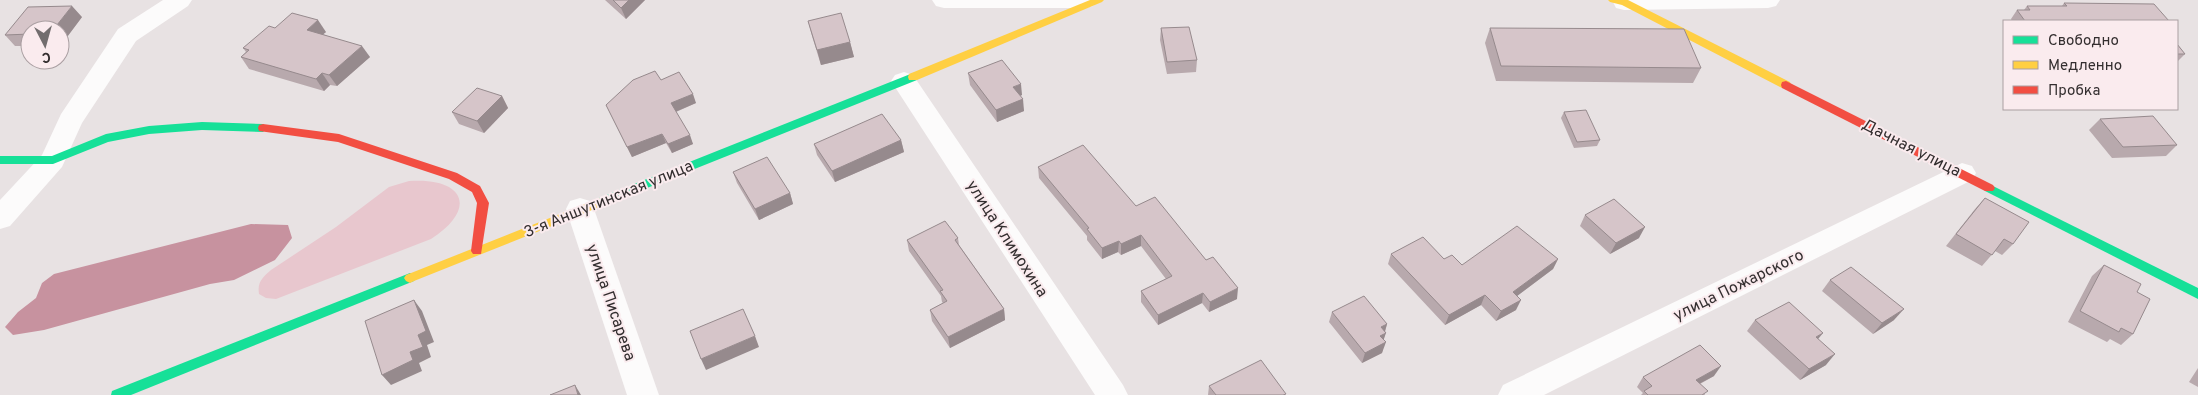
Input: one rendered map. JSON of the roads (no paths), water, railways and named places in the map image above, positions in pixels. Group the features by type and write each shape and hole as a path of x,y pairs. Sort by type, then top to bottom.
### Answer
{"street":[{"path":"0,218 53,160 70,121 127,35 180,0"},
{"path":"951,0 1085,0"},
{"name":"3-я Аншутинская улица","path":"117,395 159,386 477,251 904,81 1099,0"},
{"path":"1620,1 1768,0"},
{"name":"Дачная улица","path":"1620,1 2198,294"},
{"name":"улица Климохина","path":"904,81 1112,395"},
{"path":"0,160 53,160 106,138 202,126 269,128 339,138 453,176 476,189 483,204 477,251"},
{"name":"улица Пожарского","path":"1514,395 1962,173"},
{"name":"улица Писарева","path":"580,209 643,395"}]}
